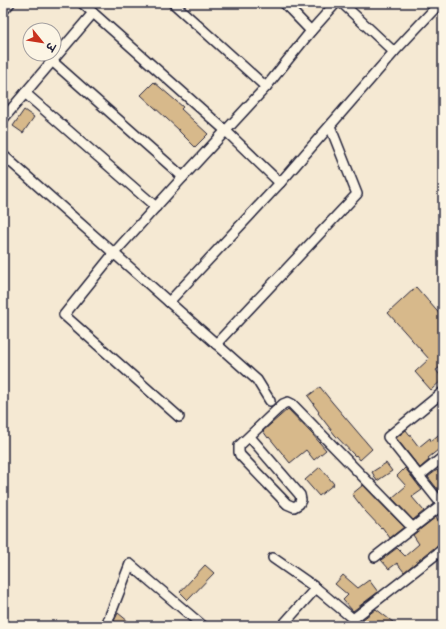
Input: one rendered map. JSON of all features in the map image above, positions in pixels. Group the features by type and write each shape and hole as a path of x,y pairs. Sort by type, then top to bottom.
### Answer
{"street":[{"path":"3,11 10,3"},
{"path":"82,3 226,131 280,183"},
{"path":"173,3 266,87"},
{"path":"284,3 311,31"},
{"path":"179,417 64,315 114,254 266,87 311,31 336,3"},
{"path":"342,3 394,52"},
{"path":"169,302 280,183 394,52 440,3"},
{"path":"62,49 93,13"},
{"path":"3,119 51,62"},
{"path":"53,62 183,177"},
{"path":"24,93 156,207"},
{"path":"216,344 357,194 330,126"},
{"path":"3,155 257,380 270,401"},
{"path":"375,557 443,506 388,437 443,392"},
{"path":"250,437 300,495 301,500 299,504 294,507 287,504 240,455 239,452 239,446 284,404 288,402 292,404 412,528"},
{"path":"419,476 443,457"},
{"path":"273,558 316,588 352,622 443,549"},
{"path":"106,626 130,564 203,626"},
{"path":"282,626 316,588"}],"building":[{"path":"154,82 183,107 181,109 208,134 195,147 141,95"},
{"path":"24,110 34,117 23,133 13,126"},
{"path":"416,287 443,318 443,365 436,370 443,379 431,390 415,372 429,359 388,313"},
{"path":"320,387 372,449 360,460 335,435 318,413 319,412 308,396"},
{"path":"288,409 326,450 314,460 306,450 290,463 263,431"},
{"path":"406,430 419,447 430,438 431,441 443,431 443,446 428,458 429,460 420,468 396,438"},
{"path":"386,463 392,471 377,481 372,472"},
{"path":"320,467 334,484 319,496 305,480"},
{"path":"405,468 422,490 412,497 424,511 413,520 392,498 406,486 397,476"},
{"path":"437,470 443,477 443,496 428,477"},
{"path":"363,485 404,527 390,538 382,527 381,528 365,511 352,494"},
{"path":"436,517 443,527 443,543 439,544 404,572 397,563 389,569 381,560 397,548 405,556 419,544 413,535"},
{"path":"205,565 214,573 188,600 180,592"},
{"path":"343,575 358,588 369,580 378,592 353,611 343,600 348,595 335,584"},
{"path":"376,609 398,626 370,626 362,620"},
{"path":"118,613 134,626 120,626 114,621"}]}
